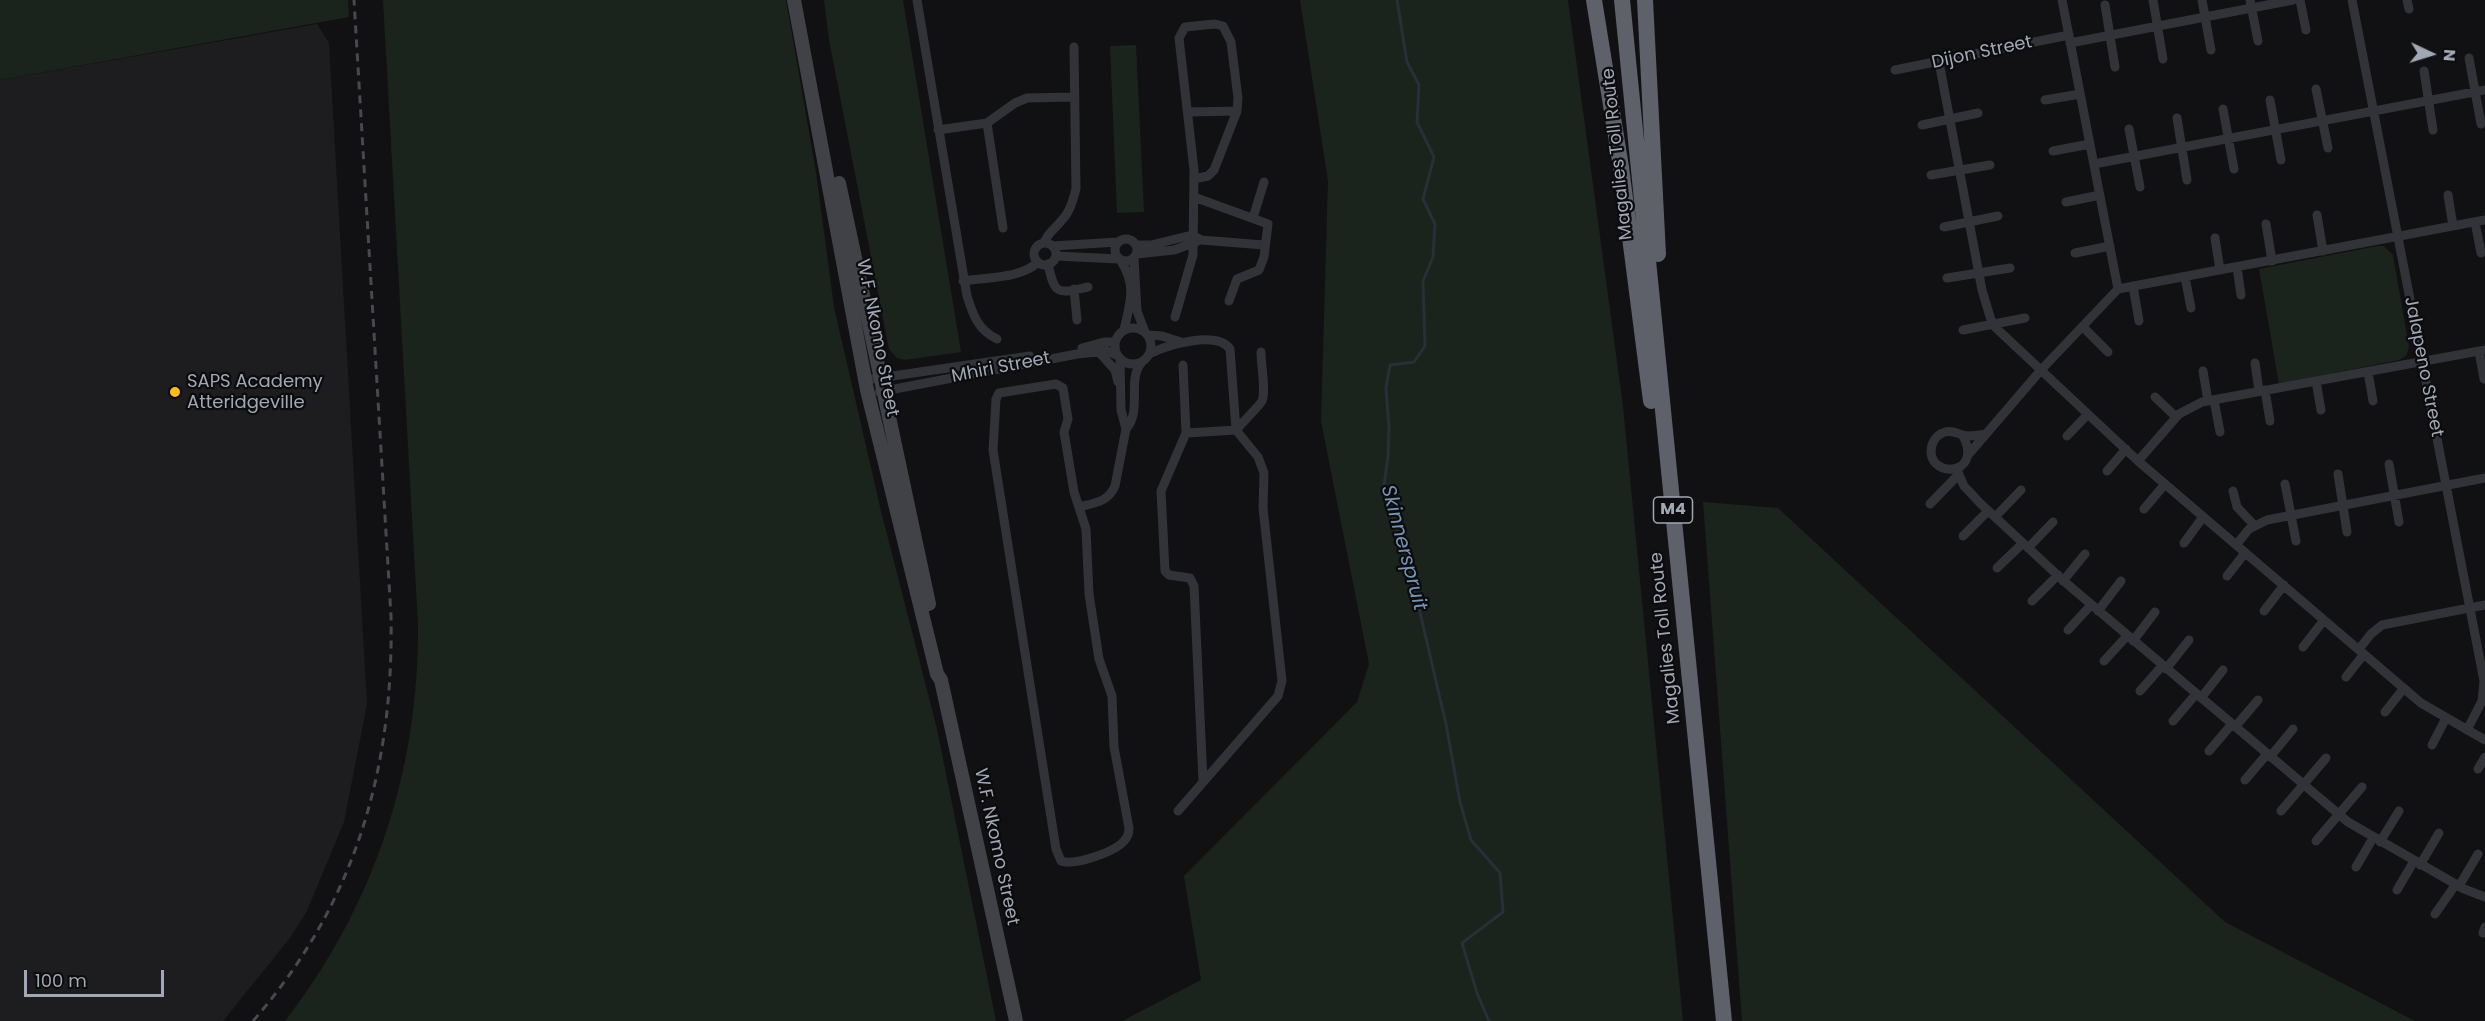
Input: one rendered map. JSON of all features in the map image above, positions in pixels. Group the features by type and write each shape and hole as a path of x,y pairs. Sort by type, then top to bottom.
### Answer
{"highway":[{"path":"1594,0 1621,167 1667,491"},
{"name":"Magalies Toll Route","path":"1612,0 1724,1021"},
{"name":"Magalies Toll Route","path":"1622,0 1713,1021"},
{"path":"1645,0 1667,491"}],"main road":[{"name":"W.F. Nkomo Street","path":"794,0 868,395 940,680 1016,1021"},
{"name":"W.F. Nkomo Street","path":"801,0 938,651 942,673 940,680"}],"street":[{"path":"917,0 963,280 974,318 981,329 997,339"},
{"path":"2062,0 2118,289"},
{"path":"2153,0 2163,59"},
{"path":"2202,0 2211,50"},
{"name":"Dijon Street","path":"1895,70 2070,39 2110,35 2205,17 2251,4 2293,0"},
{"path":"2300,0 2306,30"},
{"name":"Jalapeno Street","path":"2352,0 2484,686 2482,701 2468,730"},
{"path":"2251,4 2258,41"},
{"path":"2105,5 2115,68"},
{"path":"1175,317 1193,255 1195,240 1194,179 1189,112 1179,38 1185,27 1215,24 1223,26 1231,42 1238,98 1237,111 1214,170 1208,176 1194,179"},
{"path":"1056,256 1049,245 1049,231 1064,219 1076,189 1074,47"},
{"path":"2469,58 2480,91 2481,124"},
{"path":"1939,62 1987,309 1993,323 2005,338 2165,484 2421,703 2485,740"},
{"path":"2424,71 2433,130"},
{"path":"2316,89 2328,148"},
{"path":"2094,164 2480,91"},
{"path":"2045,100 2080,94"},
{"path":"939,130 987,123 1020,100 1075,97"},
{"path":"2270,100 2281,160"},
{"path":"2223,109 2234,169"},
{"path":"1189,112 1237,111"},
{"path":"1922,124 1978,113"},
{"path":"2177,118 2187,180"},
{"path":"987,123 1003,228"},
{"path":"2129,129 2140,187"},
{"path":"2053,151 2090,144"},
{"path":"1931,175 1990,165"},
{"path":"1253,218 1264,182"},
{"path":"2066,202 2100,195"},
{"path":"2448,195 2453,226"},
{"path":"1194,197 1268,224 1264,257 1259,270 1237,279 1229,301"},
{"path":"2317,215 2323,251"},
{"path":"1944,227 1998,216"},
{"path":"1968,455 2041,370 2118,289 2480,221 2481,253"},
{"path":"2266,224 2272,261"},
{"path":"2215,238 2220,270"},
{"path":"1038,262 1034,252 1038,246 1118,242 1128,239 1136,252 1137,310 1151,345 1136,374 1135,414 1126,429 1119,472 1111,494 1104,501 1079,507"},
{"path":"1048,264 1056,256 1128,262 1136,252 1195,240 1264,245"},
{"path":"1118,242 1115,253 1131,280 1131,298 1124,330 1115,342 1119,358 1121,410 1126,429"},
{"path":"1088,244 1088,258"},
{"path":"2074,253 2110,246"},
{"path":"963,280 1021,272 1031,269 1038,262"},
{"path":"1038,262 1048,264"},
{"path":"1048,264 1056,290 1088,287"},
{"path":"2237,267 2241,295"},
{"path":"1947,278 2010,268"},
{"path":"2185,277 2191,308"},
{"path":"2133,286 2139,321"},
{"path":"1074,290 1077,320"},
{"path":"1963,330 2025,318"},
{"path":"2083,327 2108,352"},
{"path":"1124,330 1135,328 1147,334 1182,342"},
{"path":"1119,358 1133,364 1162,348 1182,342 1218,341 1225,343 1230,349 1236,430 1258,457 1264,473 1263,508 1282,681 1278,696 1179,811"},
{"name":"Mhiri Street","path":"883,384 1104,342 1115,342"},
{"path":"2139,461 2176,417 2190,406 2211,400 2482,350 2484,379"},
{"path":"1098,351 1115,370 1120,393"},
{"name":"Mhiri Street","path":"883,384 1098,351 1109,351 1119,358"},
{"path":"1186,433 1236,430 1263,399 1261,352"},
{"path":"2255,363 2270,421"},
{"path":"1183,364 1186,433 1161,491 1162,514 1165,571 1169,575 1190,578 1194,586 1203,781"},
{"path":"2203,370 2220,432"},
{"path":"2368,372 2373,401"},
{"path":"865,380 883,384"},
{"path":"2316,381 2321,410"},
{"path":"868,395 883,384"},
{"path":"1056,384 1063,388 1068,419 1064,432 1074,492 1079,507 1086,529 1089,594 1096,646 1112,696 1114,747 1129,835 1121,844 1080,862 1067,863 1061,861 1056,849 1029,668 993,458 995,402 999,393 1056,384"},
{"path":"2156,397 2176,417"},
{"path":"2067,436 2088,414"},
{"path":"1957,471 1940,468 1933,461 1931,450 1933,440 1942,433 1951,431 1963,436 1986,434"},
{"path":"1930,504 1966,461 1968,444 1963,436"},
{"path":"2107,471 2126,449"},
{"path":"2389,464 2399,522"},
{"path":"1957,471 1964,486 2061,578 2339,815 2417,863 2485,897"},
{"path":"2338,474 2347,532"},
{"path":"2236,546 2254,525 2267,520 2485,478"},
{"path":"2144,509 2165,484"},
{"path":"2285,484 2296,541"},
{"path":"1963,536 2021,490"},
{"path":"2234,491 2237,507 2254,525"},
{"path":"2184,543 2204,517"},
{"path":"1997,568 2053,522"},
{"path":"2226,576 2245,553"},
{"path":"2032,601 2061,578 2085,554"},
{"path":"2068,630 2095,608 2121,582"},
{"path":"2264,611 2284,585"},
{"path":"2346,677 2371,634 2382,625 2485,605"},
{"path":"2104,661 2155,612"},
{"path":"2303,647 2324,620"},
{"path":"2140,691 2189,640"},
{"path":"2173,721 2223,670"},
{"path":"2385,712 2404,688"},
{"path":"2209,751 2258,700"},
{"path":"2432,745 2446,718"},
{"path":"2245,780 2293,729"},
{"path":"2478,769 2485,757"},
{"path":"2281,811 2326,758"},
{"path":"2316,841 2362,788"},
{"path":"2356,867 2399,811"},
{"path":"2397,890 2439,832"},
{"path":"2435,914 2458,885 2478,854"}],"shaded area":[{"path":"0,0 348,0 349,17 0,80"},
{"path":"383,0 786,0 816,172 834,307 881,511 937,729 996,1021 285,1021 316,977 343,931 366,884 385,835 400,784 410,732 416,679 418,625"},
{"path":"824,0 903,0 961,352 905,360 897,358 889,349 829,40"},
{"path":"1300,0 1568,0 1623,406 1683,1021 1122,1021 1201,980 1184,876 1357,702 1369,664 1321,421 1328,181"},
{"name":"SAPS Academy Atteridgeville","path":"317,24 329,43 367,704 344,822 307,911 290,938 223,1021 0,1021 0,80"},
{"path":"1136,45 1144,212 1117,213 1110,46"},
{"path":"2384,246 2393,255 2409,347 2406,356 2399,360 2279,384 2259,269"},
{"path":"1703,502 1778,508 2225,922 2415,1021 1742,1021"}],"waterway":[{"name":"Skinnerspruit","path":"1397,0 1407,62 1419,85 1417,122 1434,157 1423,199 1435,224 1433,257 1423,281 1425,346 1414,362 1390,365 1386,388 1389,428 1384,486 1418,604 1446,724 1460,802 1471,840 1500,873 1503,912 1462,943 1477,993 1489,1021"}],"railway":[{"path":"253,1021 288,976 318,930 342,882 361,832 376,781 385,727 390,673 391,616 354,0"}],"place":[{"name":"SAPS Academy Atteridgeville","path":"175,392"}]}
